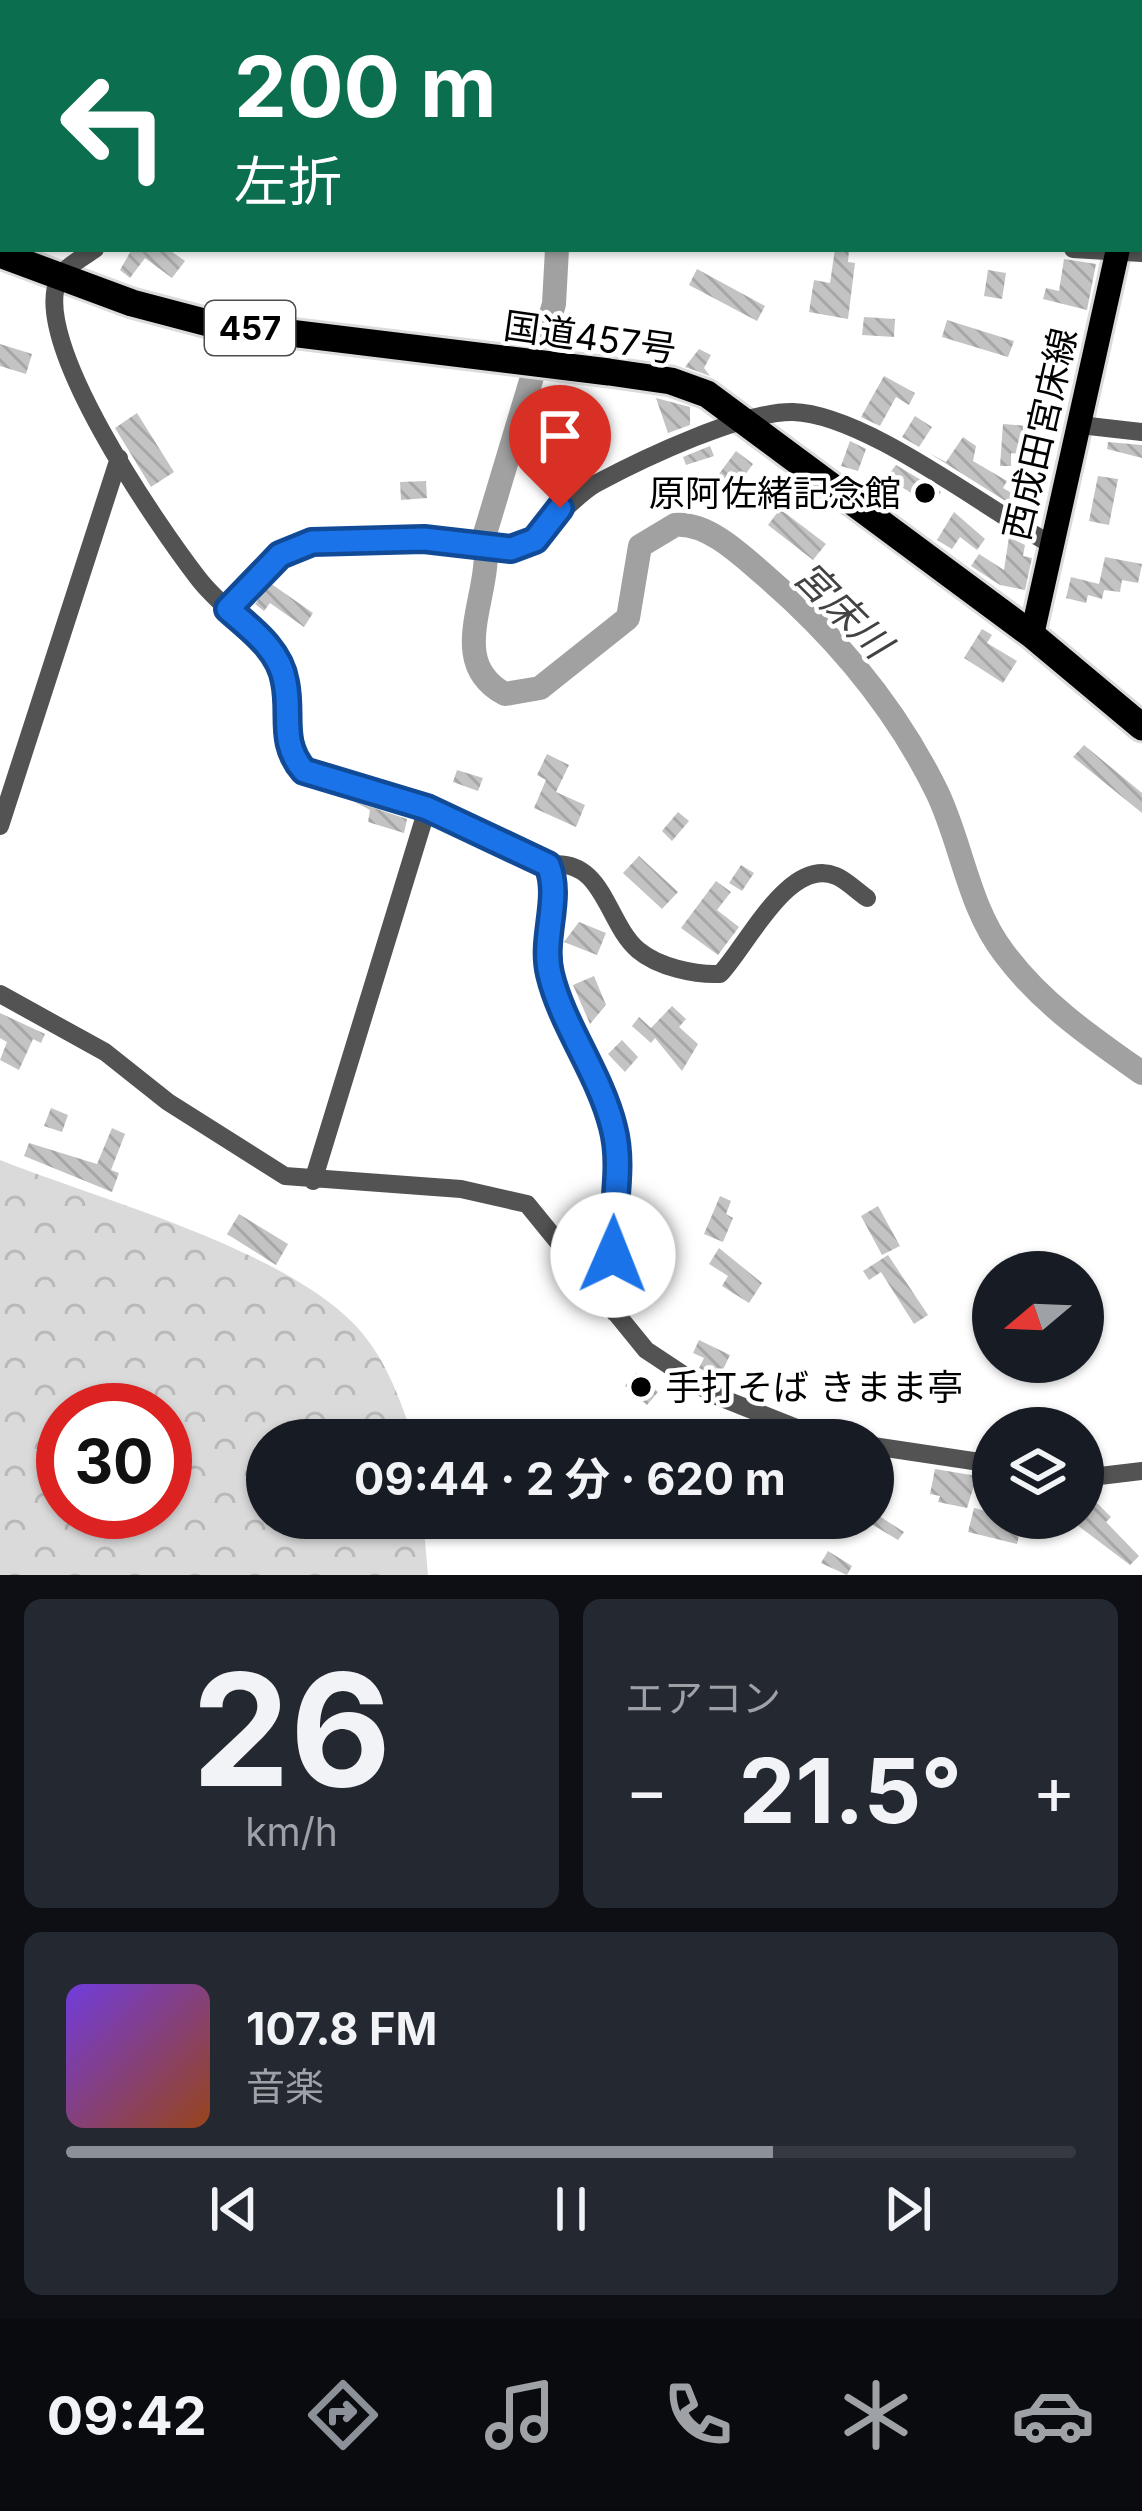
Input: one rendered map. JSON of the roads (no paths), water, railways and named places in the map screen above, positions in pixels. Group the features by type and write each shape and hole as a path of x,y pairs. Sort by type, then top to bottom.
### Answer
{"highway":[{"name":"国道457号","path":"0,254 132,303 208,323 571,367 671,382 707,394 1032,635 1142,727"}],"main road":[{"name":"西成田宮床線","path":"1032,635 1080,424 1126,252"}],"street":[{"path":"91,252 61,274 55,298 65,357 119,458 194,573 277,658 286,682 286,739 304,771 427,808 548,865 576,868 596,883 636,949 702,974 720,974 789,884 806,875 833,874 867,898"},
{"path":"228,609 280,555 312,542 441,540 506,548 535,540 560,508 593,484 745,418 789,412 845,422 1052,545"},
{"path":"1080,424 1142,432"},
{"path":"0,826 119,458"},
{"path":"314,1181 427,808"},
{"path":"548,865 554,880 547,950 550,977 603,1096 616,1138 615,1313"},
{"path":"0,994 105,1052 258,1163 314,1181 443,1187 527,1204 646,1350 695,1384 768,1419"},
{"path":"894,1449 972,1461"},
{"path":"1104,1476 1142,1471"}],"waterway":[{"name":"宮床川","path":"557,252 554,304 484,537 486,558 474,643 477,663 487,680 505,694 540,688 628,618 640,546 675,525 698,528 721,540 813,620 861,673 902,730 937,792 982,915 1004,953 1051,1004 1142,1073"}],"place":[{"name":"原阿佐緒記念館","path":"925,493"},
{"name":"手打そば きまま亭","path":"641,1387"}]}
